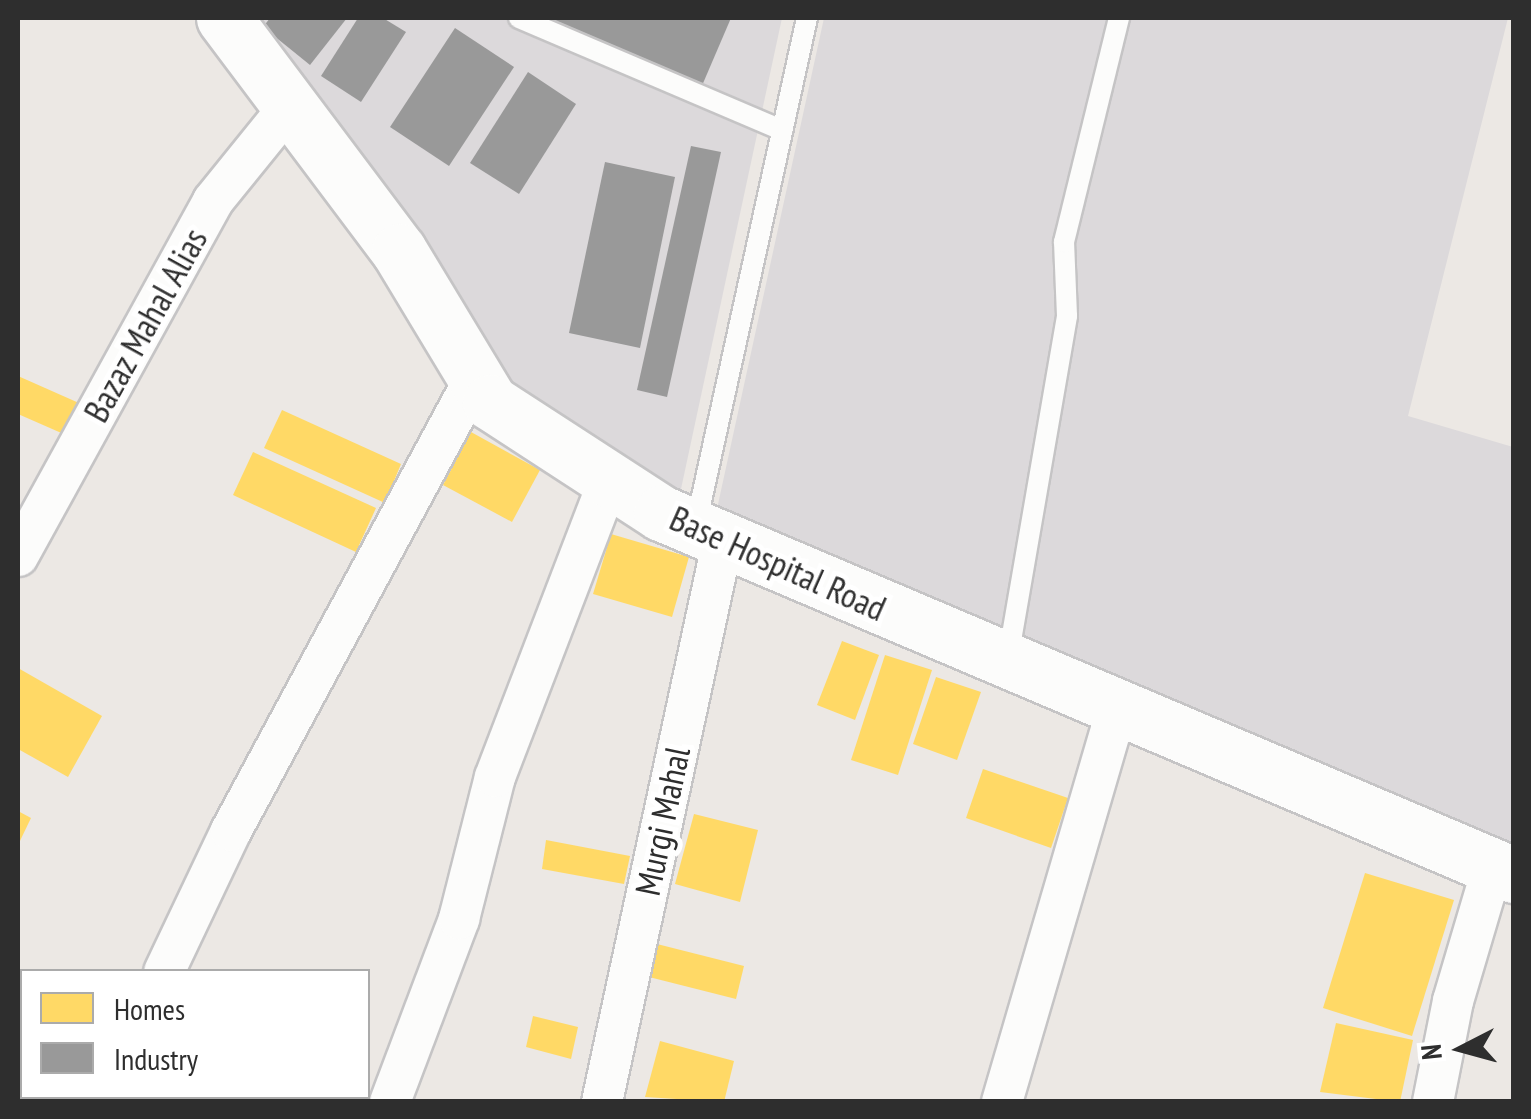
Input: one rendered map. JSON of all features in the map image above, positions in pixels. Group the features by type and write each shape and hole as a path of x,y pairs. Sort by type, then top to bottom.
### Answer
{"street":[{"name":"Base Hospital Road","path":"224,18 399,251 490,402 609,480 709,534 1503,871"},
{"name":"Bazaz Mahal Alias","path":"18,556 213,201 290,106"},
{"path":"165,969 256,783 475,378"},
{"path":"390,1102 458,918 495,777 609,480"},
{"name":"Murgi Mahal","path":"602,1102 709,534"},
{"path":"1002,1102 1118,710"},
{"path":"1433,1102 1453,1001 1503,871"}],"lane":[{"path":"519,18 782,130"},
{"path":"709,534 806,18"},
{"path":"1007,662 1068,316 1064,242 1120,18"}],"shaded area":[{"path":"243,18 782,18 678,503 501,392"},
{"path":"824,18 1508,18 1408,416 1513,447 1513,855 715,518"}],"building: Homes":[{"path":"18,376 88,407 75,439 18,414"},
{"path":"282,410 401,464 385,503 264,448"},
{"path":"471,432 540,470 512,522 443,485"},
{"path":"253,452 376,508 356,552 233,495"},
{"path":"611,534 689,557 672,617 593,594"},
{"path":"842,641 879,655 855,720 817,705"},
{"path":"885,655 932,670 898,775 851,760"},
{"path":"18,668 102,716 68,777 18,749"},
{"path":"936,677 981,692 957,760 913,744"},
{"path":"983,769 1068,798 1051,848 966,818"},
{"path":"18,811 31,818 18,845"},
{"path":"694,814 758,830 740,902 675,884"},
{"path":"546,840 630,856 624,884 542,869"},
{"path":"1365,873 1454,900 1412,1036 1323,1008"},
{"path":"657,944 744,966 736,999 649,977"},
{"path":"533,1016 578,1027 571,1059 526,1047"},
{"path":"1336,1023 1413,1040 1400,1102 1320,1092"},
{"path":"660,1041 734,1061 724,1102 645,1097"}],"building: Industry":[{"path":"270,18 347,18 310,65 263,27"},
{"path":"358,18 383,18 406,32 361,102 321,76"},
{"path":"538,18 731,18 701,88"},
{"path":"455,28 514,67 449,166 390,127"},
{"path":"528,72 576,104 519,194 470,163"},
{"path":"691,146 721,152 667,397 637,390"},
{"path":"605,162 675,177 640,348 569,333"}]}
